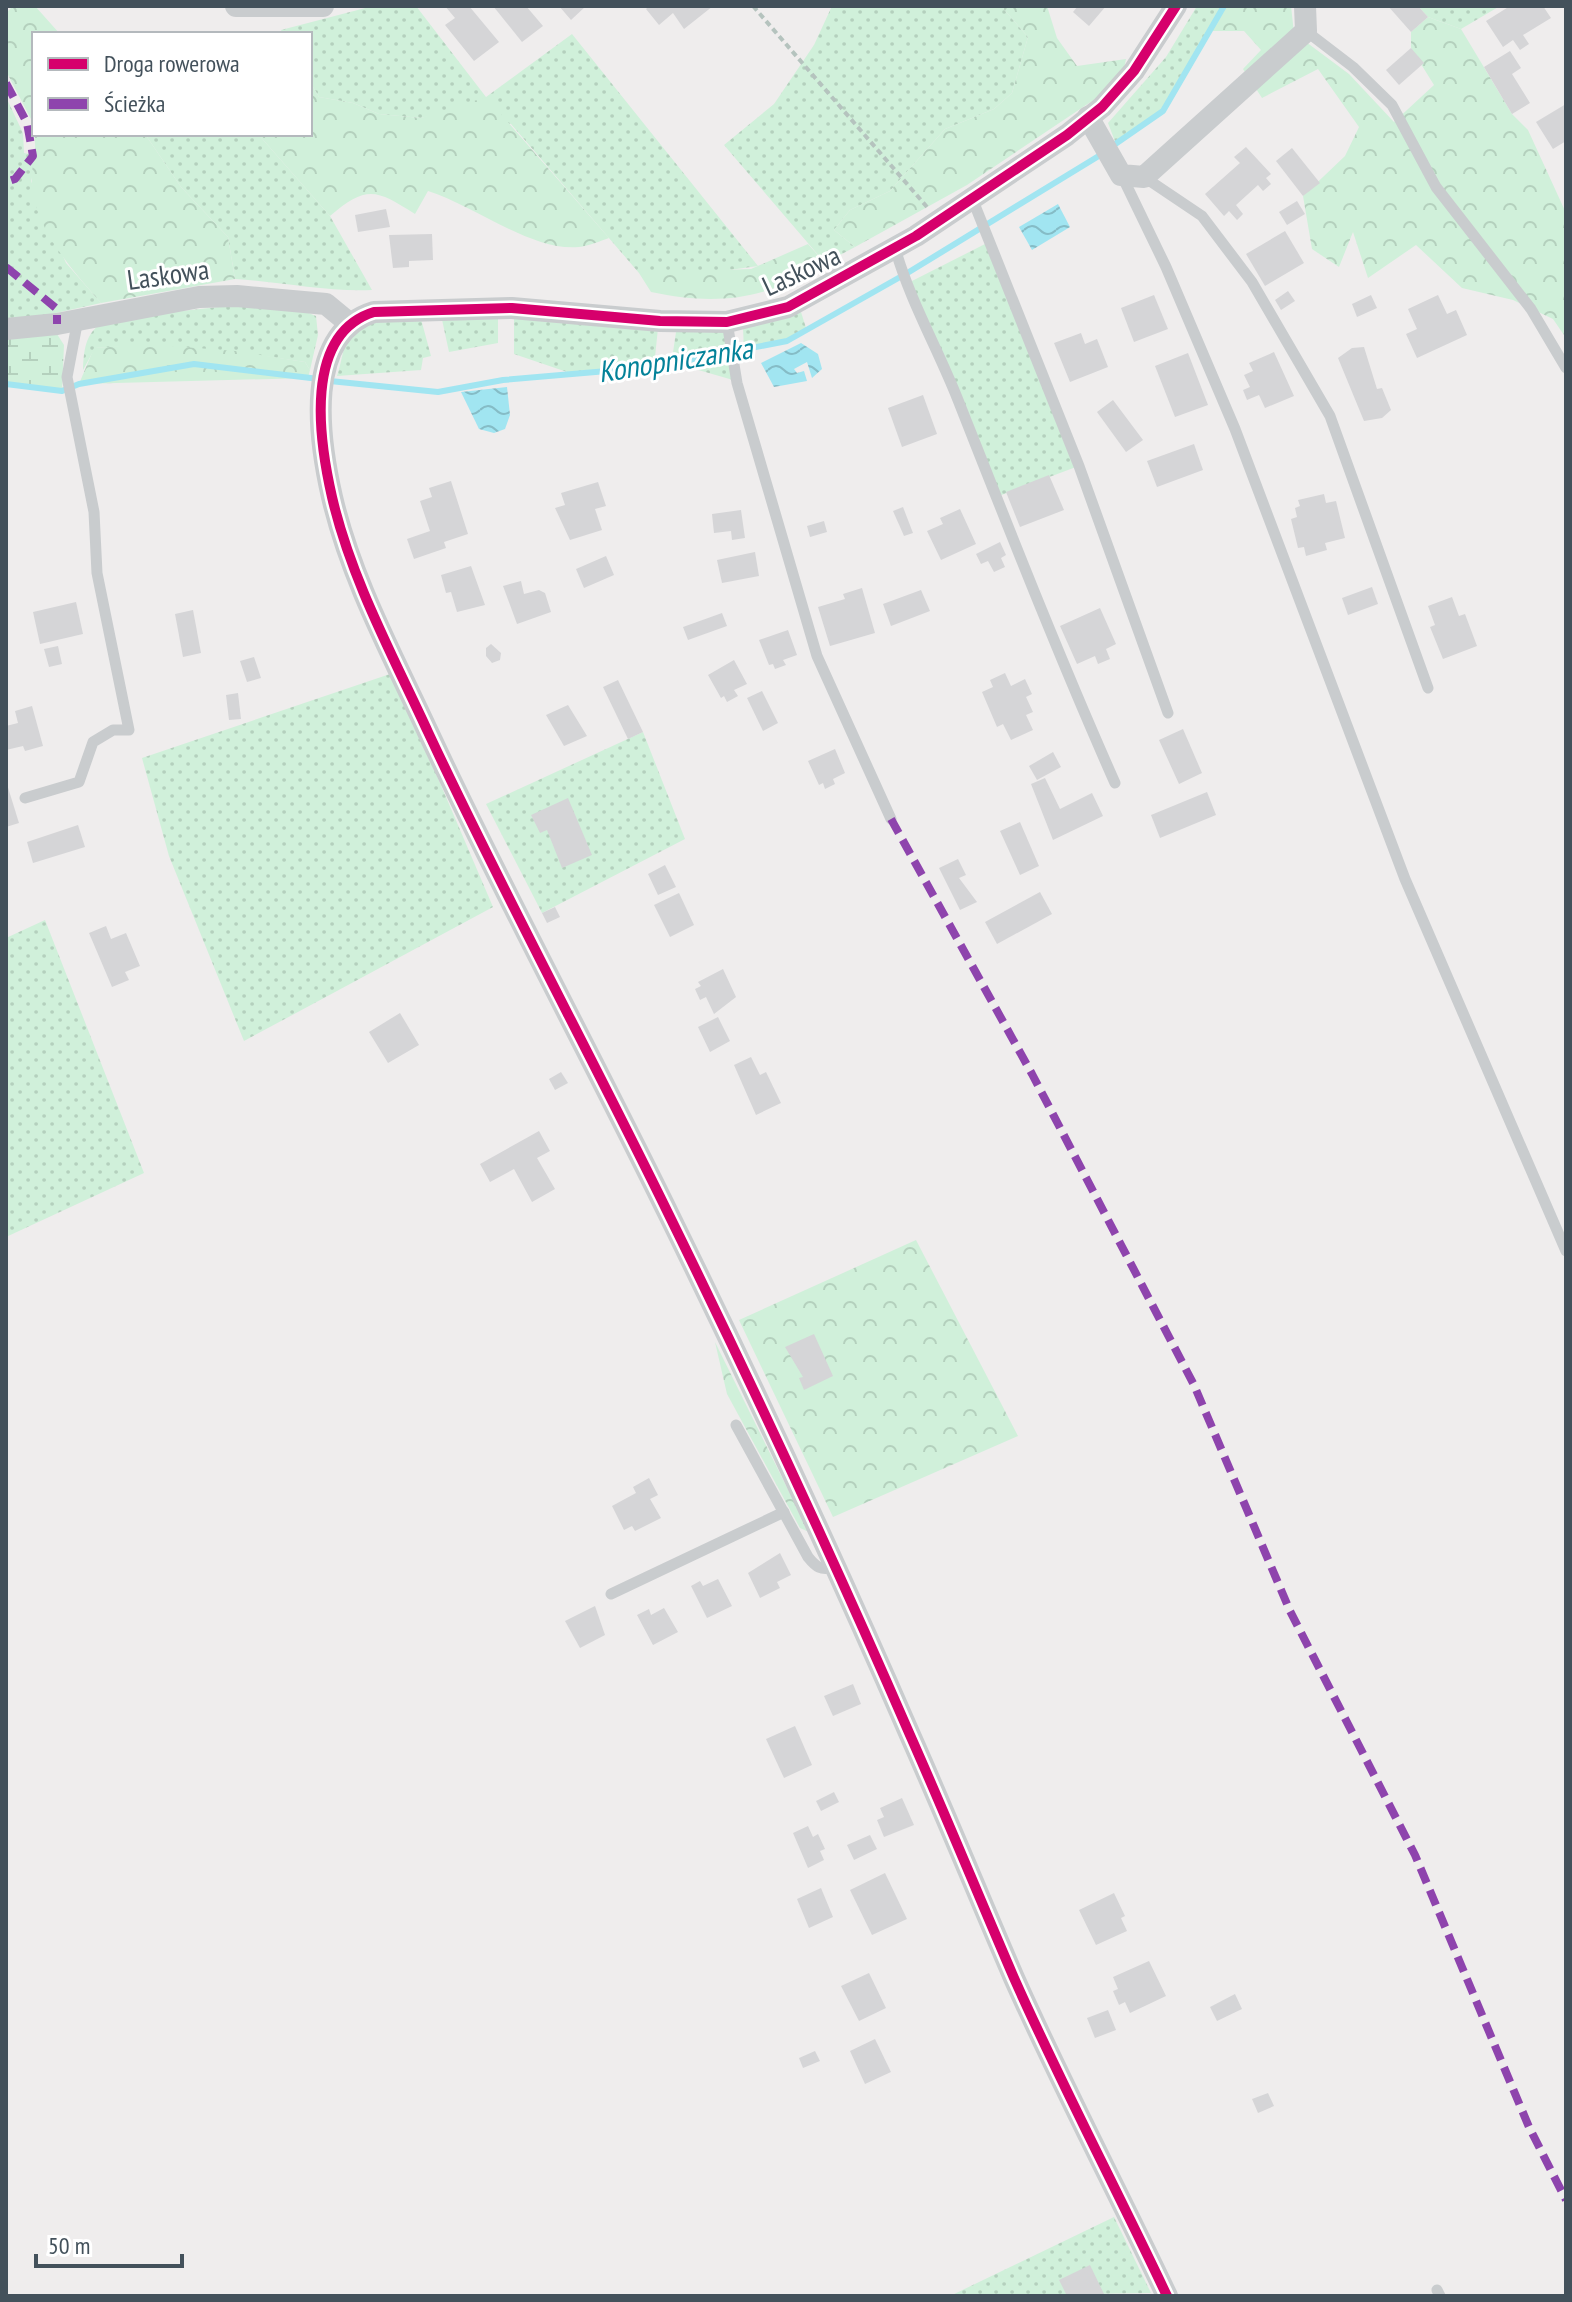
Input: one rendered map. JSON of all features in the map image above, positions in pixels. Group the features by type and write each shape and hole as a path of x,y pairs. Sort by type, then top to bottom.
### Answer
{"street":[{"path":"236,6 323,6"},
{"name":"Laskowa","path":"6,329 199,297 266,296 326,304 349,323 384,310 498,308 727,322 769,313 898,259 939,221 1088,117 1134,71 1176,6"},
{"path":"1088,117 1119,163 1306,31 1305,6"},
{"path":"349,323 332,347 325,373 323,397 332,494 347,547 377,621 482,846 676,1228 909,1730 1015,1980 1167,2296"}],"lane":[{"path":"1306,31 1353,67 1392,105 1436,187 1531,309 1566,368"},
{"path":"1119,163 1202,216 1252,282 1330,416 1428,688"},
{"path":"1119,163 1235,429 1405,879 1566,1251"},
{"path":"972,198 1079,466 1082,483 1168,713"},
{"path":"898,259 906,284 941,357 1056,650 1115,783"},
{"path":"25,798 79,782 93,742 113,730 129,730 97,573 94,512 67,377 78,318"},
{"path":"727,322 731,361 817,656 891,819"},
{"path":"736,1425 816,1567 824,1570 834,1567"},
{"path":"611,1594 784,1512"}],"path":[{"path":"753,6 939,221"}],"green space":[{"path":"13,6 35,6 58,32 32,32 32,121 6,71 6,13"},
{"path":"373,6 416,6 486,97 572,34 758,266 700,274 639,273 511,124 447,112 421,118 379,114 353,103 319,97 312,85 312,32 281,30"},
{"path":"832,6 1001,6 1028,37 1012,93 994,109 945,129 890,191 850,210 834,230 855,247 825,263 724,145 774,104 814,45"},
{"path":"1001,6 1047,6 1057,38 1077,66 1126,59 1123,74 1098,97 967,185 855,247 834,230 850,210 890,191 945,129 994,109 1012,93 1028,37"},
{"path":"1197,6 1224,6 1163,111 1116,144 1108,123 1166,57"},
{"path":"1224,6 1291,6 1294,33 1349,74 1394,122 1434,85 1411,48 1411,32 1428,17 1461,29 1512,114 1528,130 1566,213 1566,338 1553,319 1513,300 1462,288 1416,245 1368,278 1353,232 1339,267 1312,249 1303,196 1345,156 1359,127 1318,69 1262,98 1243,69 1261,50 1244,31 1210,31"},
{"path":"1418,6 1500,6 1461,29 1428,17"},
{"path":"312,85 319,97 353,103 379,114 421,118 486,97 609,238 591,245 561,247 523,235 428,191 415,214 391,200 372,194 354,199 330,216 260,136 312,136"},
{"path":"6,97 23,133 24,153 38,156 31,181 66,263 101,303 38,317 6,319"},
{"path":"34,136 146,136 181,187 228,237 235,279 101,303 57,248 40,217 32,184"},
{"path":"146,136 260,136 330,216 372,290 235,279 228,237 181,187"},
{"path":"991,241 1076,467 996,497 906,284"},
{"path":"808,244 825,263 782,285 741,297 698,299 651,292 639,273 751,269"},
{"path":"237,305 293,307 316,316 318,335 310,370 305,362 279,358 148,347 95,348 83,370 88,340 95,329 108,319"},
{"path":"801,312 807,331 787,341 744,351 743,328"},
{"path":"441,315 498,317 498,343 449,352"},
{"path":"514,316 658,328 654,367 570,373 514,354"},
{"path":"421,319 431,356 423,358 421,370 337,376 346,342 354,331 382,321"},
{"path":"729,329 733,380 681,365 671,366 676,332"},
{"path":"57,334 64,345 62,391 6,384 6,337"},
{"path":"146,344 235,351 305,362 310,370 308,378 79,384 94,348"},
{"path":"393,673 493,907 244,1041 169,856 142,758"},
{"path":"643,732 685,839 542,913 486,804"},
{"path":"45,920 144,1173 6,1237 6,938"},
{"path":"916,1240 1018,1436 833,1517 739,1320"},
{"path":"715,1342 809,1532 800,1528 727,1394"},
{"path":"1114,2217 1151,2293 950,2296"}],"water":[{"path":"1058,204 1070,227 1032,250 1019,227"},
{"path":"801,343 818,354 822,369 812,378 807,362 794,369 797,373 804,371 807,381 774,387 761,363"},
{"path":"507,387 510,415 505,429 494,433 479,429 461,392"}],"building":[{"path":"445,6 469,6 499,42 474,61 445,25 455,18"},
{"path":"493,6 526,6 543,26 522,42"},
{"path":"559,6 586,6 571,20"},
{"path":"649,6 713,6 684,29 673,13 659,25 646,9"},
{"path":"1078,6 1106,6 1089,26 1073,12"},
{"path":"1388,6 1418,6 1428,17 1411,32"},
{"path":"1510,6 1543,6 1551,18 1523,35 1529,44 1520,50 1513,40 1503,47 1486,21"},
{"path":"1411,48 1424,63 1399,85 1386,70"},
{"path":"1510,51 1521,68 1512,74 1530,103 1512,114 1484,67"},
{"path":"1566,104 1566,141 1553,149 1536,122"},
{"path":"1246,147 1271,174 1266,178 1271,184 1263,191 1258,185 1236,205 1243,214 1237,220 1229,211 1224,216 1205,194 1240,163 1234,157"},
{"path":"1292,148 1320,183 1303,196 1276,161"},
{"path":"1297,201 1305,214 1287,225 1279,212"},
{"path":"386,209 390,227 358,232 355,215"},
{"path":"1285,231 1304,263 1265,286 1246,254"},
{"path":"432,234 433,260 409,261 409,267 393,268 389,235"},
{"path":"1288,291 1295,301 1281,310 1275,300"},
{"path":"1154,295 1168,329 1134,342 1121,308"},
{"path":"1371,295 1377,308 1357,317 1352,304"},
{"path":"1438,295 1447,314 1456,310 1467,335 1417,358 1406,334 1417,329 1408,309"},
{"path":"1081,333 1085,344 1097,339 1108,367 1070,382 1054,343"},
{"path":"1364,347 1377,389 1382,388 1391,410 1382,418 1364,421 1338,358 1352,348"},
{"path":"1274,352 1294,396 1265,408 1259,395 1247,400 1243,390 1250,387 1244,375 1253,371 1249,363"},
{"path":"1188,353 1208,405 1175,417 1155,366"},
{"path":"923,395 937,434 902,447 888,408"},
{"path":"1113,400 1143,440 1126,452 1097,412"},
{"path":"1194,444 1203,470 1157,487 1147,461"},
{"path":"1049,475 1064,510 1020,527 1006,492"},
{"path":"451,481 468,534 444,542 446,548 414,559 407,539 430,531 420,501 432,497 429,488"},
{"path":"598,482 606,506 595,509 602,530 570,540 555,508 565,505 561,493"},
{"path":"1324,494 1326,503 1336,501 1345,538 1325,543 1327,550 1306,556 1304,547 1298,548 1291,519 1297,517 1295,508 1300,506 1298,500"},
{"path":"903,507 913,533 904,536 893,511"},
{"path":"960,509 976,544 941,560 927,531 943,524 940,518"},
{"path":"741,510 745,538 732,540 731,531 714,533 712,514"},
{"path":"824,521 827,532 810,537 807,526"},
{"path":"1000,542 1006,555 1001,558 1005,567 994,572 988,561 981,564 976,554"},
{"path":"755,552 759,576 722,583 717,560"},
{"path":"606,556 614,575 584,588 576,569"},
{"path":"471,566 485,605 457,612 451,592 446,593 441,575"},
{"path":"521,581 524,594 539,590 545,593 551,612 517,624 503,586"},
{"path":"1372,587 1378,604 1348,615 1342,598"},
{"path":"862,588 875,633 830,646 818,607 845,599 843,594"},
{"path":"921,590 930,611 891,626 883,604"},
{"path":"1452,597 1459,616 1465,614 1477,646 1443,659 1430,627 1435,625 1428,606"},
{"path":"76,602 83,634 40,644 33,612"},
{"path":"1100,608 1116,644 1106,649 1110,659 1098,664 1095,656 1077,664 1060,626"},
{"path":"193,610 201,653 183,657 175,614"},
{"path":"722,613 727,626 688,640 683,627"},
{"path":"788,630 797,655 783,660 786,665 775,669 773,664 769,665 759,640"},
{"path":"491,644 501,653 500,660 492,663 486,656 486,648"},
{"path":"58,646 62,664 49,667 44,649"},
{"path":"254,657 261,678 247,682 240,661"},
{"path":"734,660 747,684 734,690 738,696 727,702 724,696 721,698 708,675"},
{"path":"1005,673 1011,686 1025,679 1032,694 1026,697 1033,712 1026,715 1033,730 1011,740 1003,724 997,727 982,692 993,687 990,680"},
{"path":"618,680 643,732 628,739 603,687"},
{"path":"762,691 778,723 763,731 747,698"},
{"path":"238,693 241,719 229,720 226,695"},
{"path":"568,705 587,736 564,746 546,715"},
{"path":"32,706 43,746 25,751 23,746 6,750 6,726 18,723 15,711"},
{"path":"1183,729 1202,773 1179,784 1159,740"},
{"path":"835,749 845,773 833,779 835,784 825,789 823,783 819,785 808,761"},
{"path":"1053,752 1061,767 1037,780 1029,766"},
{"path":"1045,778 1060,809 1092,793 1103,816 1053,840 1031,784"},
{"path":"6,781 19,823 6,827"},
{"path":"1207,792 1216,815 1160,838 1151,815"},
{"path":"568,798 592,855 562,868 547,830 540,833 531,815"},
{"path":"1020,822 1039,866 1020,875 1000,831"},
{"path":"78,825 85,847 33,863 27,842"},
{"path":"958,859 966,875 959,878 977,902 960,910 939,868"},
{"path":"665,865 676,887 658,895 648,874"},
{"path":"1040,892 1052,914 997,944 985,922"},
{"path":"679,893 694,925 670,937 654,905"},
{"path":"555,907 560,917 547,923 542,913"},
{"path":"106,926 111,939 126,933 140,966 125,972 129,980 112,987 89,933"},
{"path":"723,969 736,997 714,1014 706,997 700,1000 695,989 701,986 698,982"},
{"path":"400,1013 419,1045 388,1063 369,1032"},
{"path":"718,1017 730,1041 710,1052 698,1027"},
{"path":"751,1057 760,1075 766,1072 781,1103 756,1115 734,1065"},
{"path":"561,1072 568,1083 555,1090 549,1079"},
{"path":"539,1131 550,1151 537,1158 555,1189 532,1202 514,1169 490,1182 480,1164"},
{"path":"814,1334 833,1376 804,1390 799,1378 803,1377 785,1347"},
{"path":"649,1478 658,1495 650,1499 661,1518 635,1531 632,1526 624,1530 612,1506 636,1493 633,1487"},
{"path":"780,1553 791,1575 777,1582 780,1588 760,1598 748,1573"},
{"path":"718,1579 732,1606 707,1618 691,1586 700,1581 703,1586"},
{"path":"595,1606 605,1635 580,1648 565,1621"},
{"path":"664,1608 678,1632 653,1645 637,1615 649,1609 651,1615"},
{"path":"853,1684 861,1704 833,1716 824,1696"},
{"path":"795,1726 812,1765 784,1778 766,1739"},
{"path":"834,1792 839,1802 821,1811 816,1801"},
{"path":"902,1798 914,1825 884,1837 877,1820 884,1817 880,1808"},
{"path":"808,1826 813,1837 818,1834 825,1849 820,1851 824,1860 808,1868 793,1833"},
{"path":"870,1835 877,1849 854,1860 847,1845"},
{"path":"885,1873 907,1919 872,1935 850,1890"},
{"path":"821,1888 833,1917 809,1928 797,1899"},
{"path":"1114,1893 1125,1916 1121,1918 1127,1931 1096,1945 1079,1910"},
{"path":"1149,1961 1166,1996 1130,2013 1125,2002 1119,2005 1113,1991 1118,1989 1113,1977"},
{"path":"869,1973 886,2008 859,2021 841,1986"},
{"path":"1235,1994 1242,2009 1217,2021 1210,2007"},
{"path":"1108,2010 1116,2030 1095,2038 1087,2018"},
{"path":"875,2039 891,2072 865,2084 850,2051"},
{"path":"815,2051 820,2061 803,2068 799,2058"},
{"path":"1268,2093 1274,2106 1258,2113 1252,2099"},
{"path":"1090,2265 1105,2296 1067,2296 1059,2280"}],"waterway":[{"name":"Konopniczanka","path":"1111,147 1163,111 1224,6"},
{"name":"Konopniczanka","path":"330,381 438,392 503,380 654,367 787,341 909,272 1102,154"},
{"name":"Konopniczanka","path":"6,384 62,391 79,384 194,364 319,379"}],"marked path":[{"path":"6,83 27,123 33,156 15,179 6,182"},
{"path":"6,267 57,309 57,324"},
{"path":"891,819 1032,1074 1194,1385 1290,1611 1415,1855 1529,2127 1566,2200"}],"cycle path":[{"path":"1167,2296 1032,2018 881,1669 762,1409 639,1154 457,793 374,617 340,528 327,474 321,419 326,365 336,342 351,324 374,312 512,308 660,321 727,322 788,307 916,236 1067,135 1102,107 1134,71 1176,6"}]}
